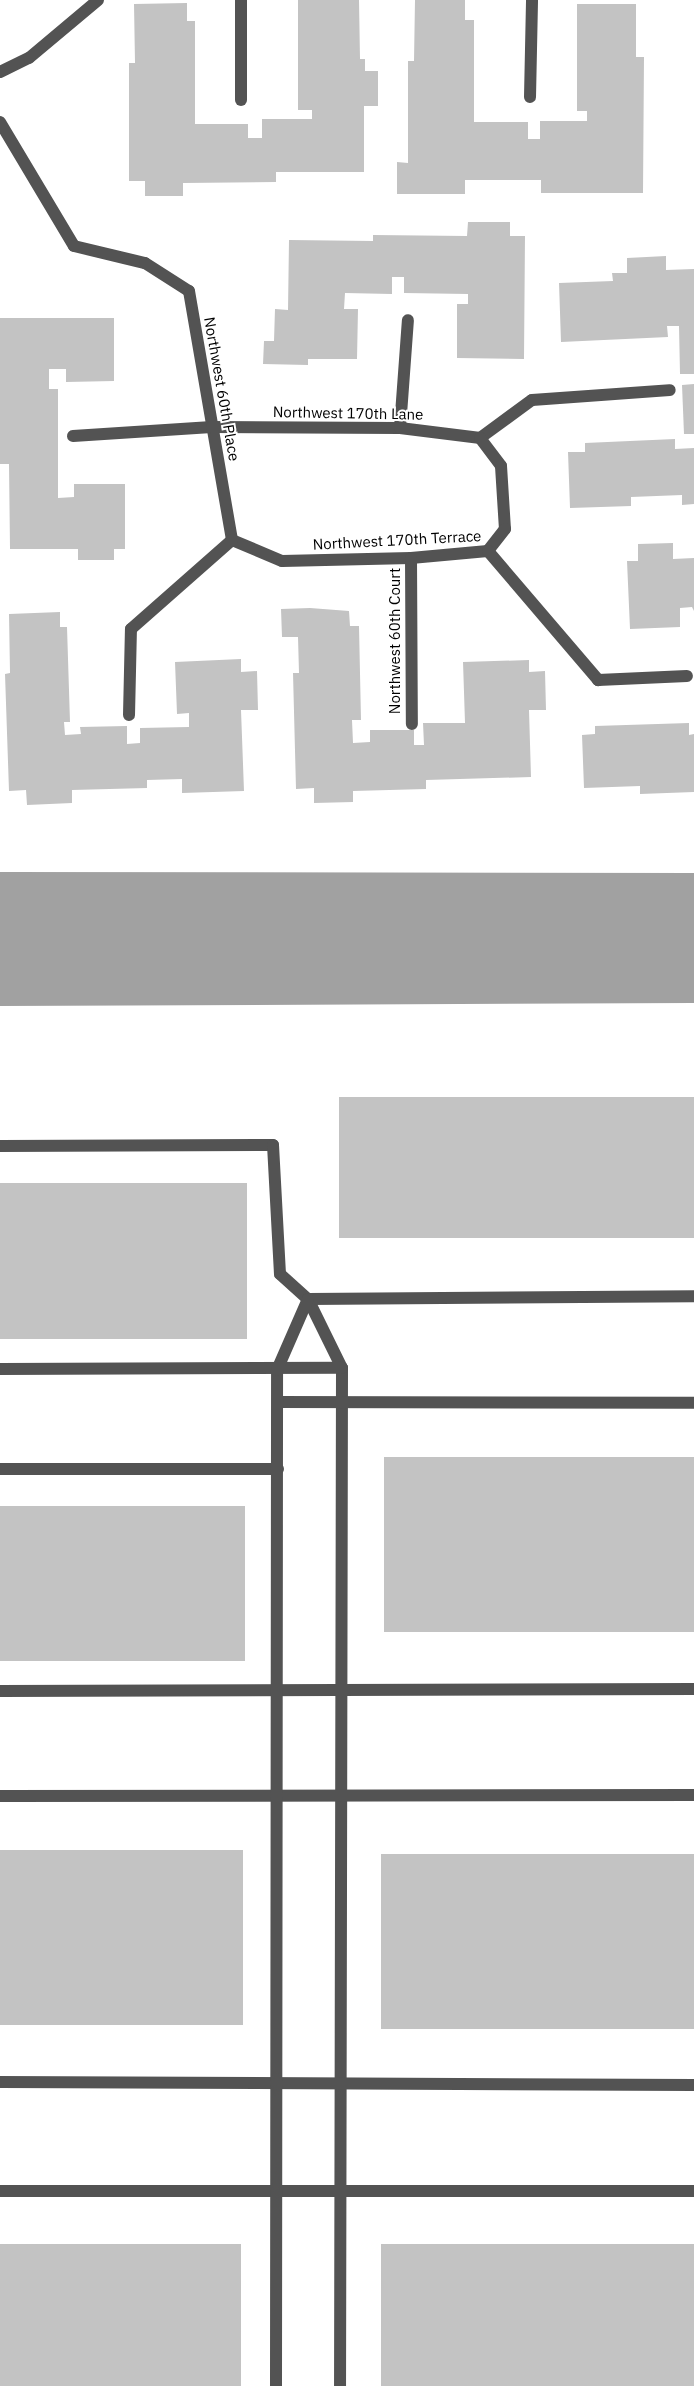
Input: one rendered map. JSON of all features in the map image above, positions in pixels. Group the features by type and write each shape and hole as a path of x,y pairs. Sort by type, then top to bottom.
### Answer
{"street":[{"path":"0,72 29,58 98,0"},
{"path":"241,0 241,100"},
{"path":"530,97 532,0"},
{"name":"Northwest 60th Place","path":"0,122 74,246 145,263 190,291 232,540"},
{"path":"400,428 408,320"},
{"path":"488,551 505,530 501,466 480,438 532,400 670,390"},
{"name":"Northwest 170th Lane","path":"73,436 212,427 400,428 480,438"},
{"path":"129,715 131,629 232,540"},
{"name":"Northwest 170th Terrace","path":"232,540 282,561 411,558 488,551 598,680 687,676"},
{"name":"Northwest 60th Court","path":"411,558 412,724"},
{"path":"0,1146 274,1145 280,1274 308,1299 342,1368 344,1401 340,2386"},
{"path":"308,1299 694,1296"},
{"path":"276,2386 279,1794 277,1370 308,1299"},
{"path":"0,1369 277,1370 342,1368"},
{"path":"278,1402 694,1403"},
{"path":"0,1469 278,1469"},
{"path":"0,1691 694,1689"},
{"path":"0,1796 279,1794 341,1796 694,1795"},
{"path":"0,2082 342,2086 694,2086"},
{"path":"0,2191 694,2191"}],"shaded area":[{"path":"0,872 694,873 694,1003 0,1006"}],"building":[{"path":"298,0 359,0 360,59 365,59 365,71 378,71 378,106 364,106 364,172 276,172 276,182 183,183 183,196 145,196 145,181 129,181 129,63 135,63 134,4 187,3 187,21 195,21 195,124 248,124 248,138 262,138 262,119 312,119 312,110 298,110"},
{"path":"415,0 465,0 465,20 474,20 474,122 528,122 528,139 540,139 540,121 587,121 587,111 577,111 577,4 636,4 636,57 644,57 643,193 541,193 541,180 465,180 465,194 397,194 397,162 408,163 408,61 414,61"},
{"path":"468,222 510,222 510,236 525,236 524,359 457,358 457,304 468,304 468,294 404,293 404,277 392,277 392,294 345,293 344,309 358,309 357,359 308,359 308,365 263,364 264,341 274,341 275,309 288,310 289,240 373,241 373,235 467,236"},
{"path":"666,256 666,270 694,269 694,374 680,374 679,326 667,326 668,337 561,342 559,283 613,281 612,273 627,273 627,258"},
{"path":"0,318 114,318 114,381 66,382 66,369 49,369 49,389 58,389 58,498 74,497 74,484 125,484 125,549 114,549 114,560 78,560 78,549 10,549 9,464 0,464"},
{"path":"694,384 694,434 684,434 682,385"},
{"path":"675,439 675,449 694,448 694,504 682,505 682,495 631,497 631,506 570,508 568,452 585,452 585,443"},
{"path":"673,543 673,559 694,558 694,611 692,607 680,608 680,627 630,629 627,561 638,561 638,544"},
{"path":"310,608 349,611 350,626 359,626 361,720 352,720 353,743 370,742 370,730 414,730 414,745 424,745 423,723 465,723 463,662 529,660 529,672 545,671 546,710 529,710 531,777 426,780 426,789 353,791 353,802 314,803 314,788 296,789 293,673 299,673 298,637 282,637 281,609"},
{"path":"60,612 60,627 67,627 70,722 64,722 65,735 81,734 80,727 127,726 127,744 140,743 140,728 189,727 189,713 177,714 175,662 241,659 241,672 257,671 258,710 241,710 244,791 182,793 182,779 147,780 147,788 72,790 72,803 27,805 26,790 9,791 5,674 10,673 9,614"},
{"path":"689,723 689,735 694,734 694,792 640,794 640,786 584,788 582,735 595,734 595,726"},
{"path":"339,1097 694,1097 694,1238 339,1238"},
{"path":"0,1183 247,1183 247,1339 0,1339"},
{"path":"384,1457 694,1457 694,1632 384,1632"},
{"path":"0,1506 245,1506 245,1661 0,1661"},
{"path":"0,1850 243,1850 243,2025 0,2025"},
{"path":"381,1854 694,1854 694,2029 381,2029"},
{"path":"0,2244 241,2244 241,2386 0,2386"},
{"path":"381,2244 694,2244 694,2386 381,2386"}]}
